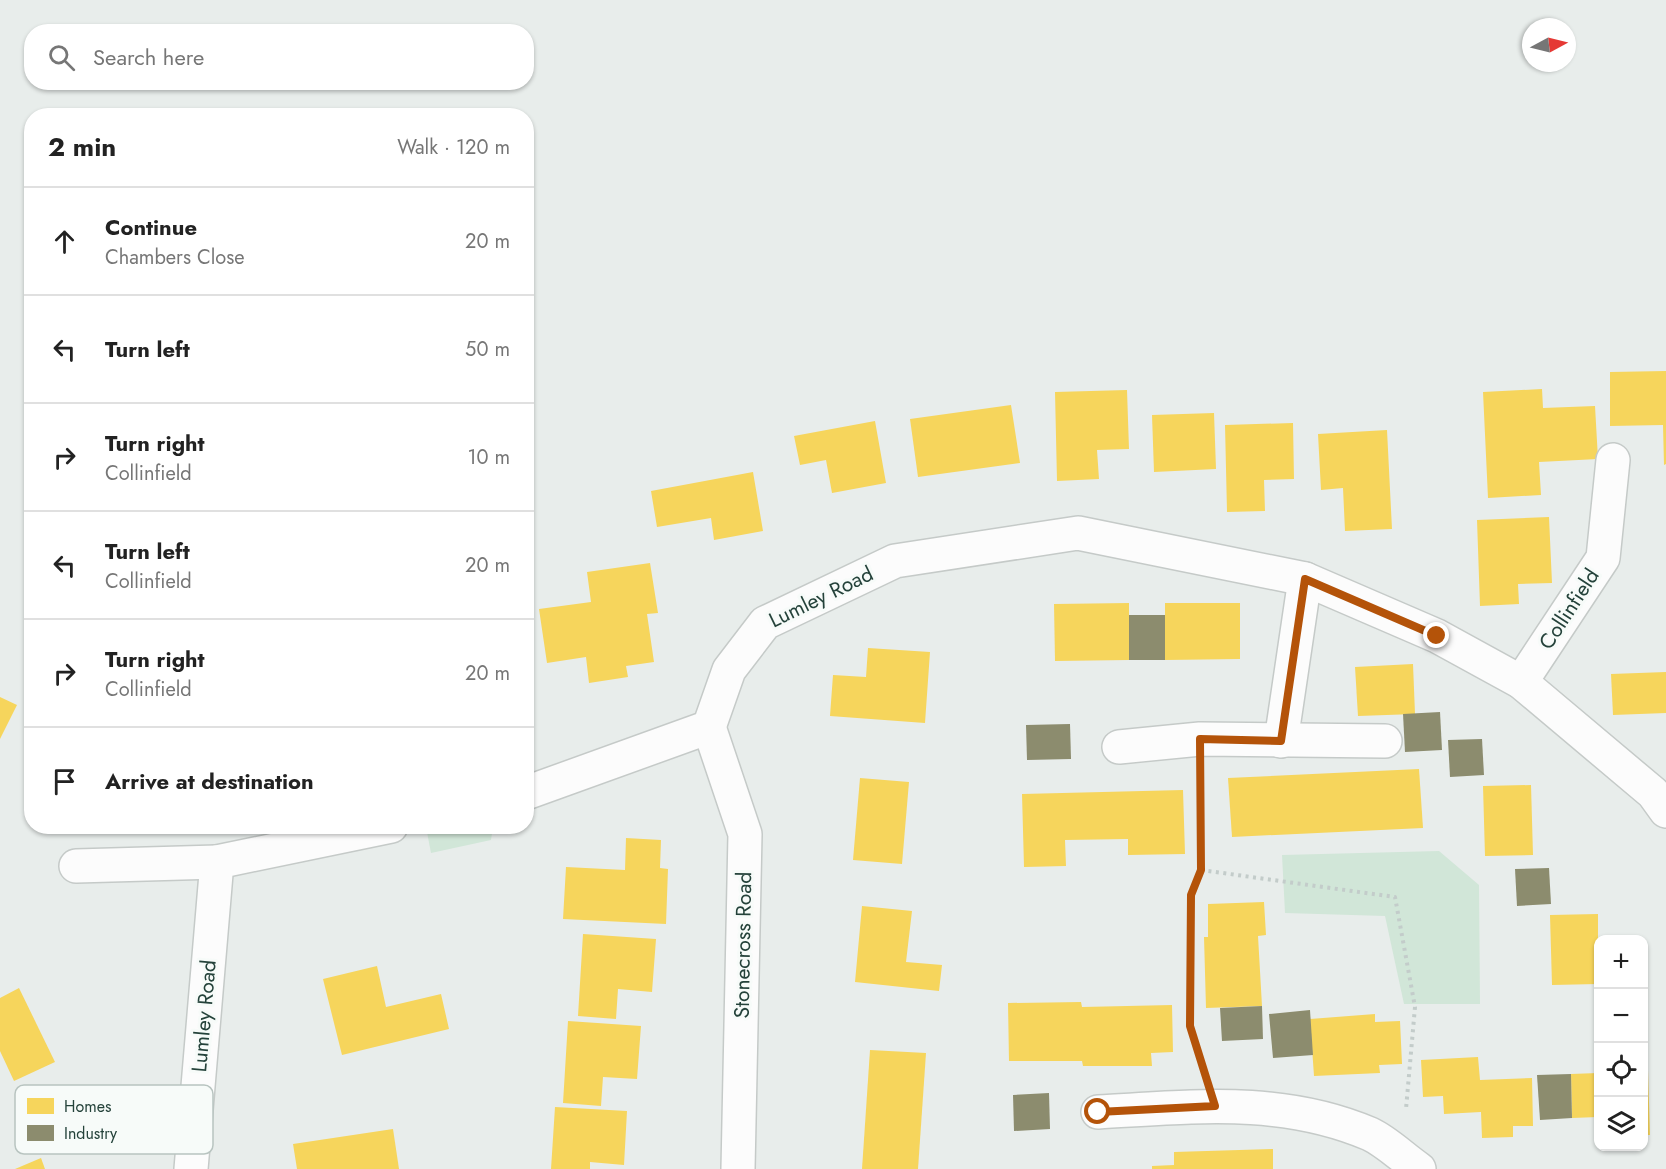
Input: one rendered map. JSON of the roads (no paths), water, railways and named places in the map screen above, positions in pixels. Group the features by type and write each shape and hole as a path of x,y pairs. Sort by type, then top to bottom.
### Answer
{"street":[{"name":"Collinfield","path":"1521,682 1603,558 1613,460"},
{"name":"Lumley Road","path":"709,727 729,670 765,623 895,561 1078,533 1305,579"},
{"path":"1281,741 1305,579 1437,636 1521,682 1662,798"},
{"path":"534,790 709,727"},
{"name":"Stonecross Road","path":"709,727 746,834 738,1169"},
{"path":"1119,747 1200,739 1385,741"},
{"path":"76,866 217,862 352,834"},
{"name":"Lumley Road","path":"198,1085 217,862"},
{"path":"1098,1112 1215,1106 1295,1110 1372,1135 1410,1163"},
{"name":"Lumley Road","path":"191,1169 192,1154"}]}
